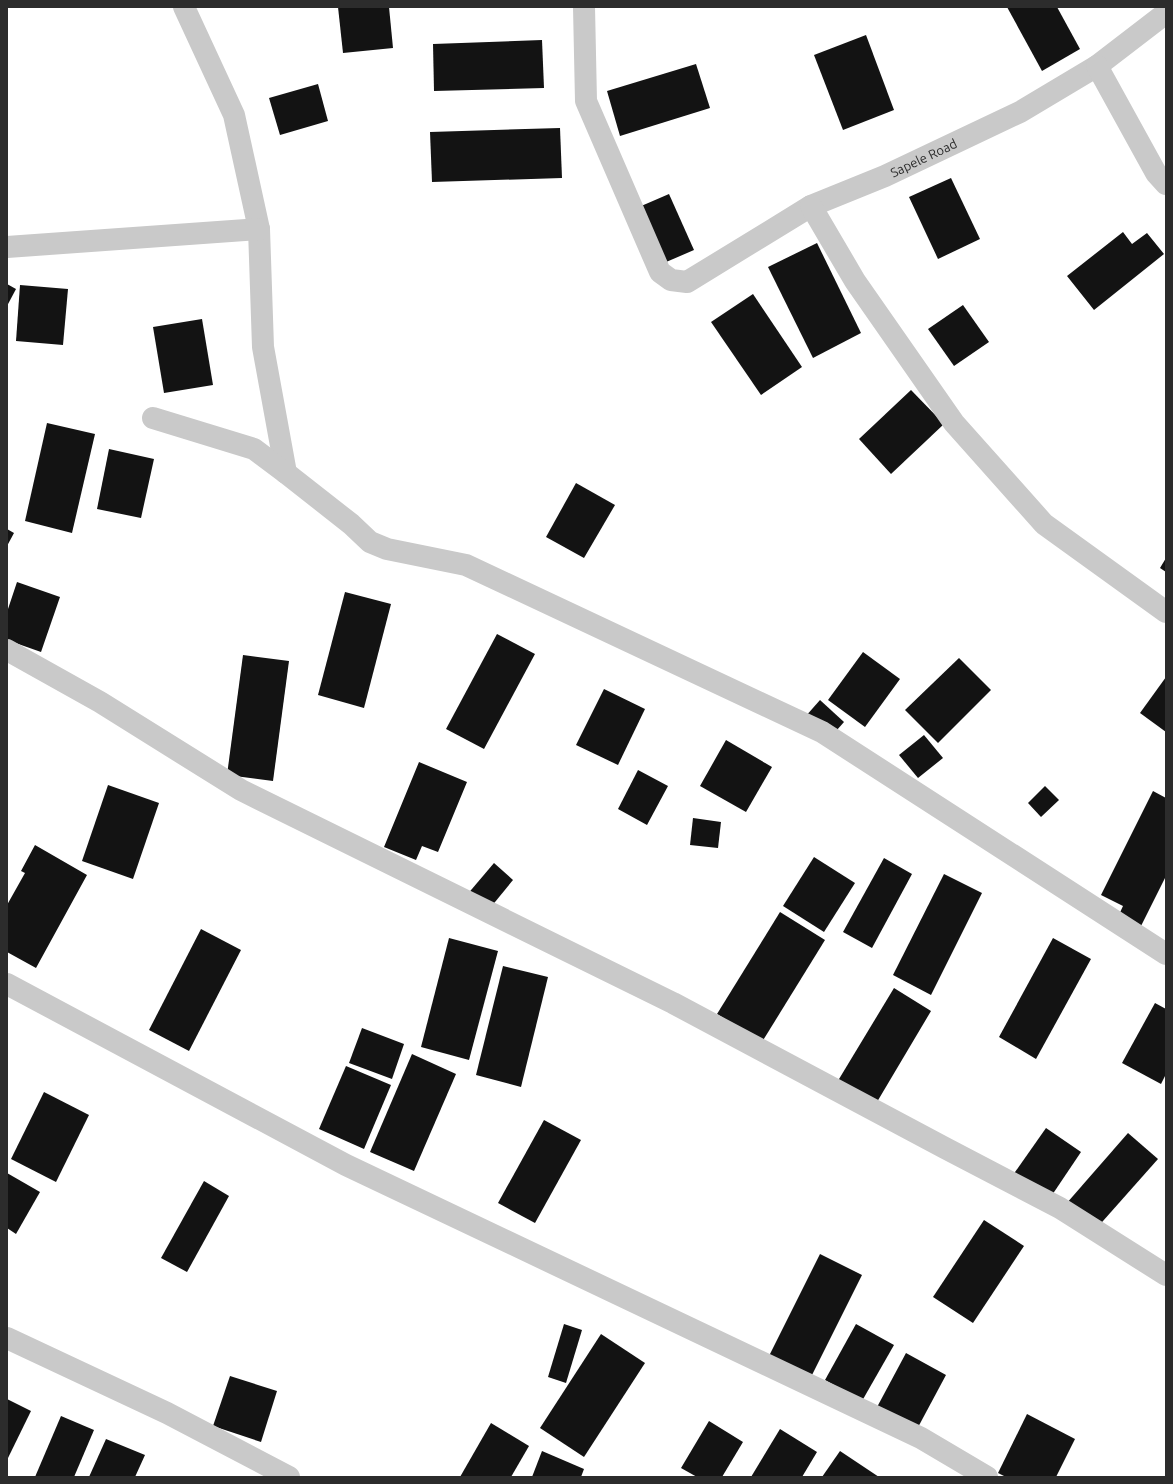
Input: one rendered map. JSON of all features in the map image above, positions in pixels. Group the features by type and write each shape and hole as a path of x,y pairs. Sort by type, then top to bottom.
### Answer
{"street":[{"path":"184,7 234,115 259,229 263,347 286,473"},
{"name":"Sapele Road","path":"584,7 586,101 660,272 671,280 686,282 812,206 885,176 1020,112 1097,66 1166,14"},
{"path":"1097,66 1156,173 1166,184"},
{"path":"812,206 855,281 954,423 1044,524 1166,612"},
{"path":"7,247 259,229"},
{"path":"153,418 254,450 351,524 370,542 387,549 466,565 822,732 1166,954"},
{"path":"7,650 100,702 241,790 673,1003 938,1145 1060,1208 1166,1275"},
{"path":"7,984 346,1165 921,1438 987,1477"},
{"path":"7,1338 167,1413 289,1477"}],"building":[{"path":"338,7 389,7 393,48 343,53"},
{"path":"1007,7 1057,7 1080,49 1042,71"},
{"path":"866,35 894,110 843,130 814,55"},
{"path":"542,40 544,88 434,91 433,44"},
{"path":"696,64 710,108 620,136 607,91"},
{"path":"318,84 328,121 280,135 269,98"},
{"path":"560,128 562,178 432,182 430,132"},
{"path":"951,178 980,239 938,259 909,197"},
{"path":"669,194 694,250 650,269 625,213"},
{"path":"1123,232 1132,244 1147,233 1164,254 1094,310 1067,276"},
{"path":"817,243 861,333 813,358 768,267"},
{"path":"7,284 16,289 7,306"},
{"path":"20,285 68,289 63,345 16,341"},
{"path":"753,294 802,367 761,395 711,322"},
{"path":"963,305 989,342 954,366 928,329"},
{"path":"202,319 213,385 164,393 153,327"},
{"path":"911,390 944,424 891,474 859,439"},
{"path":"47,423 95,434 72,533 25,521"},
{"path":"109,449 154,459 141,518 97,509"},
{"path":"576,483 615,505 584,558 546,537"},
{"path":"7,529 14,533 7,546"},
{"path":"1166,558 1166,572 1160,568"},
{"path":"17,582 60,597 41,652 7,640 7,612"},
{"path":"345,592 391,604 364,708 318,695"},
{"path":"497,634 535,654 484,749 446,729"},
{"path":"863,652 900,679 865,727 828,700"},
{"path":"243,655 289,661 273,781 227,775"},
{"path":"959,658 991,690 938,743 905,710"},
{"path":"1166,677 1166,732 1140,713"},
{"path":"604,689 645,709 618,765 576,745"},
{"path":"820,700 844,722 829,739 805,717"},
{"path":"924,735 943,758 918,778 899,755"},
{"path":"726,740 772,767 746,812 700,786"},
{"path":"419,762 467,782 438,852 422,846 416,860 384,847"},
{"path":"638,770 668,786 647,825 618,809"},
{"path":"108,785 159,803 133,879 82,861"},
{"path":"1045,786 1059,800 1041,817 1028,803"},
{"path":"1153,791 1166,798 1166,876 1139,930 1117,919 1123,906 1101,895"},
{"path":"693,818 721,822 718,848 690,845"},
{"path":"35,845 87,875 36,968 7,952 7,905 25,873 21,871"},
{"path":"814,857 855,883 824,932 783,906"},
{"path":"884,858 912,874 872,948 843,932"},
{"path":"494,863 513,880 486,913 466,896"},
{"path":"944,874 982,893 931,995 893,975"},
{"path":"780,912 825,940 762,1042 717,1014"},
{"path":"201,929 241,950 189,1051 149,1030"},
{"path":"449,938 498,951 469,1060 421,1047"},
{"path":"1053,938 1091,959 1036,1059 999,1037"},
{"path":"503,966 548,977 521,1087 476,1075"},
{"path":"894,988 931,1011 874,1107 836,1084"},
{"path":"1155,1003 1166,1009 1166,1074 1161,1084 1122,1063"},
{"path":"362,1028 404,1044 392,1079 349,1063"},
{"path":"412,1054 456,1074 414,1171 370,1152"},
{"path":"346,1066 391,1085 364,1149 319,1129"},
{"path":"44,1092 89,1115 56,1182 11,1159"},
{"path":"544,1120 581,1140 535,1223 498,1203"},
{"path":"1046,1128 1081,1152 1044,1207 1008,1182"},
{"path":"1128,1133 1158,1159 1095,1230 1066,1204"},
{"path":"7,1173 40,1192 16,1234 7,1228"},
{"path":"204,1181 229,1196 187,1272 161,1258"},
{"path":"984,1220 1024,1246 973,1323 933,1297"},
{"path":"820,1254 862,1275 810,1379 768,1358"},
{"path":"564,1324 582,1330 566,1383 548,1377"},
{"path":"856,1324 894,1345 862,1401 825,1380"},
{"path":"601,1334 645,1363 584,1457 540,1428"},
{"path":"906,1353 946,1375 916,1431 876,1409"},
{"path":"230,1376 277,1391 261,1442 213,1426"},
{"path":"7,1399 31,1411 7,1460"},
{"path":"1027,1414 1075,1439 1056,1477 1006,1477 998,1473"},
{"path":"61,1416 94,1430 74,1477 35,1477"},
{"path":"709,1421 743,1442 722,1477 697,1477 681,1468"},
{"path":"491,1423 529,1446 511,1477 460,1477"},
{"path":"780,1429 817,1452 802,1477 751,1477"},
{"path":"106,1439 145,1455 135,1477 89,1477"},
{"path":"542,1451 584,1469 581,1477 532,1477"},
{"path":"840,1451 879,1477 822,1477"}]}
